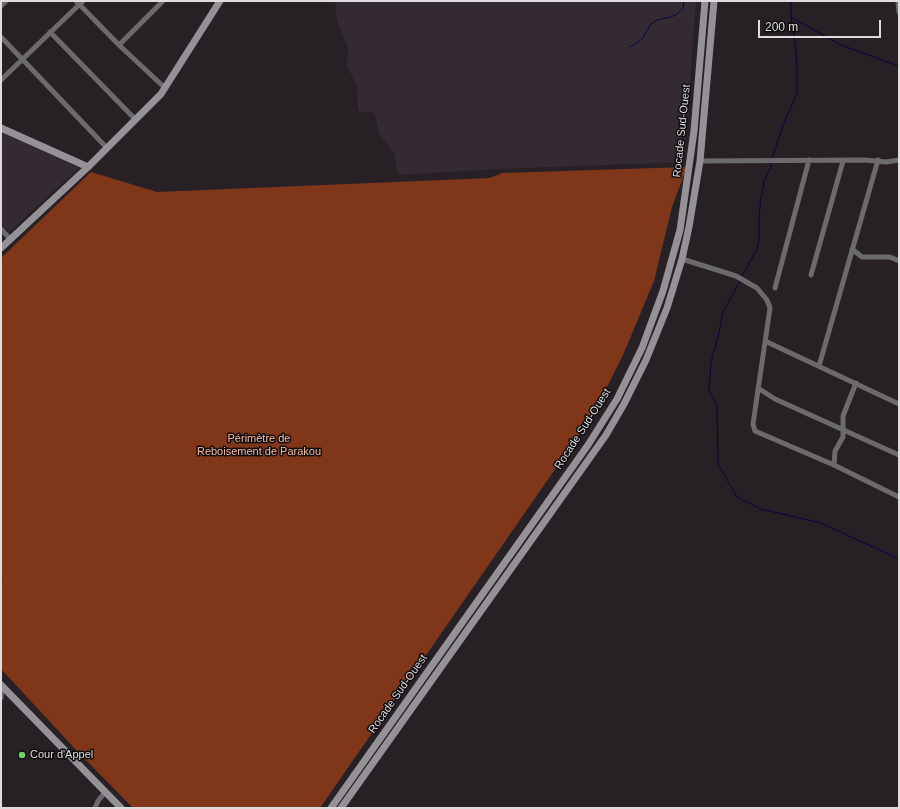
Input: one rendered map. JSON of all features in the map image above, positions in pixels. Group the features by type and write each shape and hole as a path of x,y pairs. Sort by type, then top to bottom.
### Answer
{"main road":[{"path":"1,248 88,167 106,147 161,94 220,1"},
{"name":"Rocade Sud-Ouest","path":"331,808 588,445 617,399 638,355 663,291 680,230 694,131 705,1"},
{"name":"Rocade Sud-Ouest","path":"341,808 606,435 646,360 667,308 682,259 689,227 700,161 714,1"},
{"path":"1,128 88,167"},
{"path":"2,686 121,808"}],"street":[{"path":"1,6 6,1"},
{"path":"119,45 162,1"},
{"path":"898,1 899,12"},
{"path":"1,80 80,2 119,45 165,88"},
{"path":"50,32 135,119"},
{"path":"1,38 106,147"},
{"path":"775,288 809,160"},
{"path":"700,161 878,160 886,162 899,160"},
{"path":"819,366 878,160"},
{"path":"811,275 843,161"},
{"path":"1,229 10,239"},
{"path":"852,249 862,257 890,257 899,261"},
{"path":"682,259 736,276 757,288 767,300 770,308 753,424 755,431 834,465 899,497"},
{"path":"765,341 899,404"},
{"path":"834,465 835,451 843,437 843,416 856,383"},
{"path":"758,388 776,399 899,455"},
{"path":"1,698 2,686"},
{"path":"95,808 105,792"}],"shaded area":[{"path":"335,1 696,1 684,162 499,169 398,175 394,153 379,134 375,115 371,111 359,111 357,87 347,65 348,48 337,20"},
{"path":"1,132 79,168 9,232 1,224"}],"green space":[{"name":"Périmètre de Reboisement de Parakou","path":"687,167 672,207 654,281 623,355 605,391 583,429 320,808 133,808 79,753 1,669 1,585 3,583 1,581 1,258 91,172 157,192 490,178 502,173"}],"waterway":[{"path":"629,47 642,39 651,24 657,20 677,14 683,8 684,1"},
{"path":"772,158 785,120 797,94 797,65 791,17 791,1"},
{"path":"791,17 841,45 899,66"},
{"path":"742,276 757,249 759,241 761,198 764,181 771,164"},
{"path":"740,281 723,312 711,362 709,391 717,405 718,464 737,497 761,509 821,523 899,559"}],"place":[{"name":"Cour d'Appel","path":"22,755"}]}
